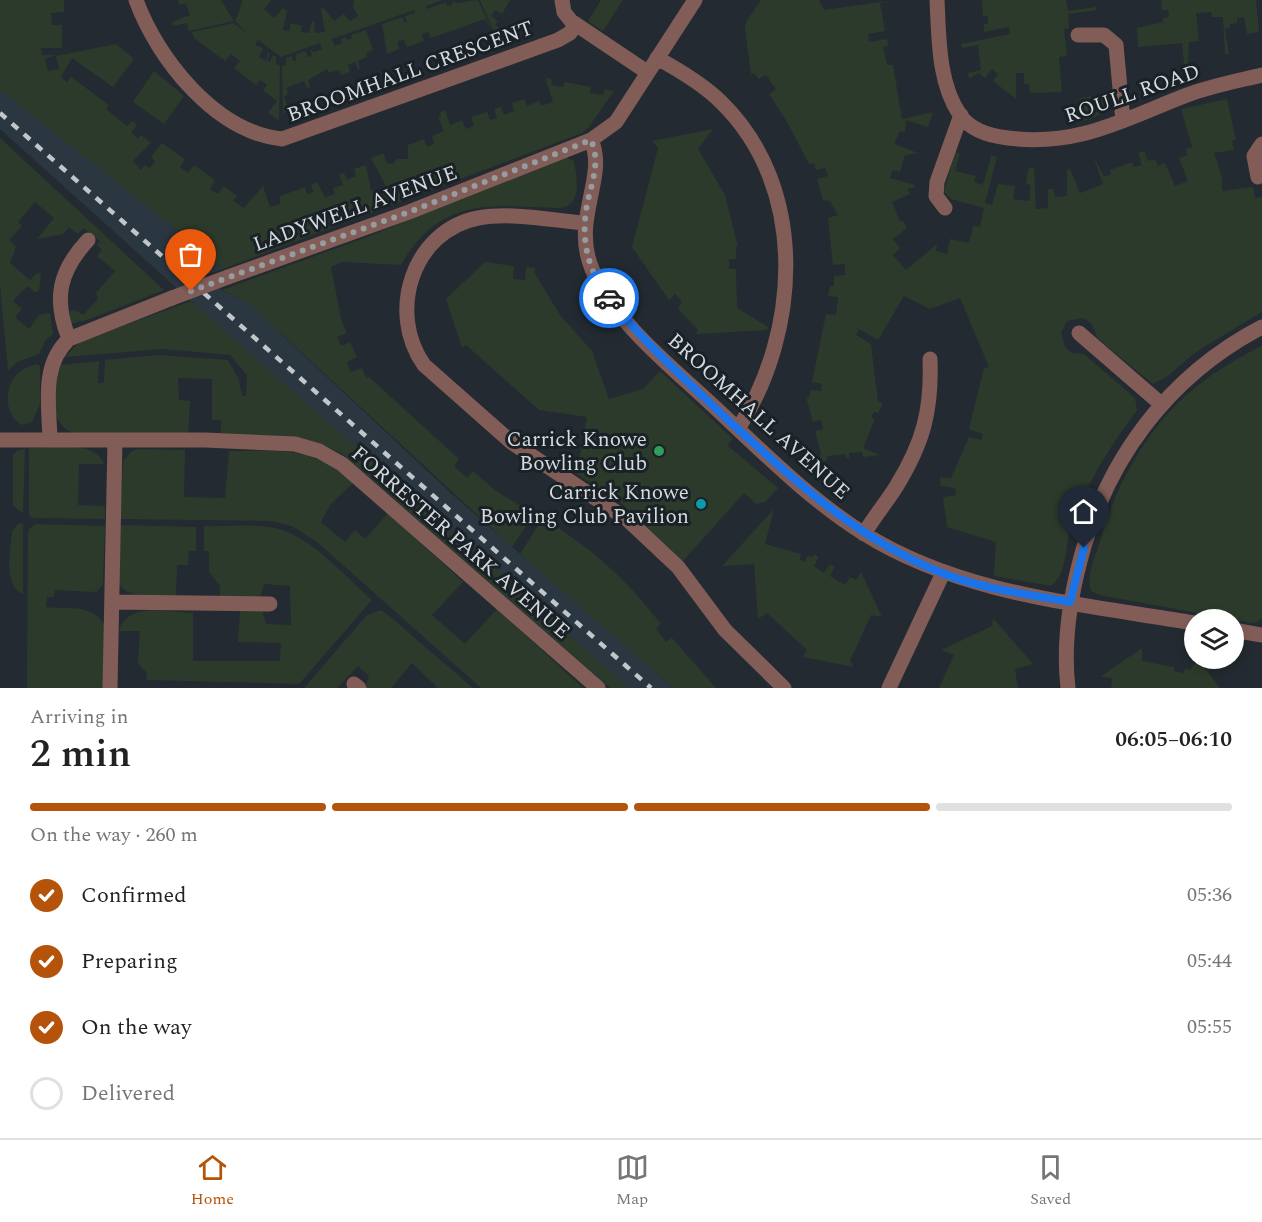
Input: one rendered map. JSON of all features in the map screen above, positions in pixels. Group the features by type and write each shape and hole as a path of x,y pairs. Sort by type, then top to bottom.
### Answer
{"street":[{"name":"BROOMHALL CRESCENT","path":"136,0 156,42 192,89 218,111 242,125 282,139 558,40 570,33 575,25"},
{"path":"562,0 564,12 575,25 647,72"},
{"name":"LADYWELL AVENUE","path":"69,339 228,277 409,212 591,140 616,122 695,0"},
{"name":"ROULL ROAD","path":"937,0 940,45 946,82 961,115 983,133 1034,141 1078,137 1189,94 1262,75"},
{"path":"1078,35 1104,35 1116,45 1124,121"},
{"path":"657,58 711,92 735,118 763,165 781,222 786,275 780,332 761,389 738,429"},
{"path":"945,208 936,196 936,189 961,115"},
{"name":"BROOMHALL AVENUE","path":"591,140 595,149 596,165 584,223 588,256 606,293 638,334 809,494 864,534 943,573 988,586 1184,621"},
{"path":"1258,177 1254,156 1262,144"},
{"path":"584,223 491,216 465,222 441,236 418,266 405,298 406,320 415,352 424,365 511,442 549,469 599,498 652,542 678,567 725,630 784,688"},
{"path":"50,439 50,370 54,356 69,339 62,320 52,306 70,260 88,240"},
{"path":"1068,688 1066,669 1070,602 1088,530 1104,492 1125,452 1161,404 1214,356 1262,327"},
{"path":"1078,333 1161,404"},
{"path":"864,534 903,474 923,431 931,400 930,359"},
{"name":"FORRESTER PARK AVENUE","path":"0,440 295,444 319,451 342,464 598,688"},
{"path":"110,688 115,440"},
{"path":"890,688 943,573"},
{"path":"112,602 270,604"},
{"path":"1244,632 1262,635"}],"shaded area":[{"path":"0,90 215,259 223,269 204,275 222,290 247,302 453,495 673,688 629,688 309,407 0,129"}],"green space":[{"path":"0,0 64,0 64,12 51,13 52,25 62,25 62,48 41,48 42,55 56,55 45,59 48,71 59,69 56,56 116,44 134,59 113,87 72,58 61,77 67,82 71,77 109,105 106,109 127,126 132,121 137,125 131,133 138,138 141,135 151,143 133,161 141,170 145,165 150,168 155,161 151,157 162,143 185,159 180,167 188,173 194,165 215,180 210,189 218,194 224,186 237,196 233,201 244,208 263,186 270,207 280,204 280,196 305,187 307,194 314,192 311,185 317,182 325,197 335,194 333,188 343,185 339,174 344,173 347,180 356,176 354,169 366,165 371,191 375,190 378,195 384,193 382,188 386,186 371,158 383,153 387,163 393,164 397,159 408,159 408,145 424,139 427,147 434,144 432,136 444,131 438,117 441,116 440,112 445,110 450,125 462,120 466,129 474,126 471,117 487,112 490,120 497,118 494,109 501,107 504,115 514,111 512,103 524,99 527,106 539,101 541,106 553,102 543,71 546,78 552,79 551,85 563,87 565,82 591,87 590,93 603,95 605,89 614,91 589,127 582,133 223,269 175,228 0,90"},
{"path":"177,0 221,0 234,21 189,31 187,23 173,26 172,22 190,15 186,3 180,5"},
{"path":"243,0 272,0 264,9 274,18 283,8 287,11 283,30 289,31 291,23 302,26 301,32 309,33 312,21 314,21 315,33 325,32 321,9 323,7 334,21 344,14 350,21 358,16 353,8 354,0 442,0 426,6 427,9 446,2 447,6 453,4 452,0 456,3 478,0 493,33 485,19 431,38 428,32 422,34 424,41 407,47 404,39 397,42 399,49 387,54 382,24 403,17 404,22 407,22 405,16 415,13 414,10 332,39 335,46 342,43 341,39 346,37 347,40 352,38 351,35 366,30 373,50 366,53 367,57 358,61 360,69 355,62 348,65 350,72 341,75 339,70 329,73 327,69 308,80 310,87 307,88 304,81 286,88 288,94 284,97 289,111 283,113 282,66 286,65 286,58 292,56 293,61 296,61 296,54 306,51 308,57 312,56 310,49 314,52 322,49 320,43 281,57 258,40 255,45 263,48 259,57 266,61 268,51 270,53 267,61 270,62 273,55 276,57 276,64 280,66 279,121 268,112 277,101 263,90 267,85 260,80 256,85 234,68 240,61 231,54 225,61 194,38 192,32 234,23 248,34 235,21"},
{"path":"480,0 510,0 502,14 495,10 491,16 498,21 495,25 509,34 501,48"},
{"path":"601,0 623,0 603,31 588,21"},
{"path":"761,0 819,0 824,10 895,0 880,3 885,31 868,34 869,42 887,39 888,46 883,47 887,65 893,65 902,119 933,112 928,127 906,120 905,132 900,131 894,144 918,153 905,155 900,172 893,170 890,178 915,185 914,188 907,188 910,194 892,202 900,221 903,221 907,228 893,239 900,248 893,255 906,270 937,244 936,251 947,254 950,239 969,243 973,226 980,227 984,208 951,199 944,192 955,152 960,154 955,171 976,176 974,182 983,185 991,157 989,155 997,157 985,203 992,205 998,184 1015,186 1013,199 1029,201 1031,185 1026,184 1028,169 1034,167 1036,209 1048,208 1048,189 1054,189 1055,197 1067,196 1067,170 1070,169 1080,193 1103,184 1093,155 1104,177 1111,174 1110,170 1132,162 1134,167 1142,165 1138,153 1144,151 1148,161 1155,159 1158,166 1165,163 1175,186 1188,181 1179,158 1187,155 1186,149 1192,147 1181,109 1227,99 1236,140 1232,141 1234,150 1214,153 1222,177 1222,191 1253,187 1255,198 1262,197 1262,312 1196,352 1168,376 1153,384 1098,339 1091,323 1083,318 1067,321 1061,332 1065,347 1072,353 1084,354 1135,398 1137,410 1116,439 1081,502 1069,535 1060,576 1051,586 994,576 996,542 947,527 943,497 956,495 955,488 941,486 940,477 951,478 969,437 981,440 983,434 969,429 984,368 989,367 960,298 930,309 904,296 878,340 859,329 856,335 871,344 878,402 883,403 878,413 874,412 871,417 875,419 863,448 879,455 863,457 862,452 849,453 849,458 846,458 845,454 827,456 827,461 817,462 821,454 815,431 823,429 821,420 813,422 806,397 809,397 811,390 821,391 822,384 812,382 826,314 836,315 838,297 828,296 830,286 834,286 834,276 845,275 845,264 833,265 828,218 838,215 830,201 823,200 817,179 828,176 825,168 816,170 814,163 809,164 786,120 769,94 776,89 766,75 759,79 754,73 751,74 745,29 746,22"},
{"path":"982,0 1066,0 1068,11 1096,7 1096,10 1068,14 1069,28 1064,29 1067,56 1059,57 1062,92 1030,93 1029,84 1024,84 1024,73 1016,73 1016,99 993,81 998,74 992,69 985,78 979,73 969,79 968,73 981,70 978,45 962,48 961,44 1010,34 1009,27 984,32 984,24 988,24 988,16 983,16"},
{"path":"1161,0 1256,0 1259,32 1247,34 1244,17 1237,18 1237,23 1230,24 1230,28 1225,29 1229,54 1225,54 1223,17 1212,17 1211,12 1196,13 1199,41 1189,42 1188,64 1184,64 1182,43 1138,47 1137,28 1163,22 1163,18 1169,17 1168,10 1162,10"},
{"path":"154,71 184,96 164,124 133,102"},
{"path":"1109,93 1109,100 1104,111 1095,117 1077,123 1076,106 1081,98"},
{"path":"713,129 698,149 725,195 738,247 736,247 736,259 729,259 729,269 736,269 737,308 768,327 767,330 696,334 698,330 678,309 682,302 675,294 669,300 632,247 658,148 652,141"},
{"path":"0,138 164,290 87,320 70,324 70,311 75,310 83,315 98,299 96,293 115,271 97,256 102,250 97,245 100,241 84,228 78,234 69,227 63,234 37,239 54,218 35,202 18,222 22,226 9,240 16,247 10,263 30,280 38,272 41,274 39,291 35,292 27,286 13,301 22,309 15,317 29,329 39,315 50,313 53,334 45,341 39,354 17,362 8,371 0,286"},
{"path":"565,157 574,161 577,183 575,197 567,206 559,208 511,206 469,210 450,216 433,226 416,242 401,265 342,262 331,267 342,323 347,333 337,337 341,346 350,342 357,357 347,362 351,372 362,368 366,378 369,377 459,459 454,466 467,478 473,471 496,491 534,514 512,547 247,302 222,290 367,237"},
{"path":"485,262 514,266 513,279 525,280 526,267 536,268 534,272 560,315 592,351 609,399 643,389 660,371 733,439 727,445 778,488 765,502 756,504 744,493 683,561 621,503 577,474 577,459 580,456 587,417 539,410 466,345 462,348 446,299"},
{"path":"191,301 629,688 610,688 344,455 315,442 300,439 269,436 221,436 221,420 212,420 212,379 178,378 179,400 190,401 188,436 75,433 60,423 56,414 53,393 61,365 99,361 98,383 104,383 105,360 158,355 228,360 239,380 242,396 246,396 247,375 230,355 163,349 65,357 79,342"},
{"path":"1262,345 1262,618 1256,623 1247,622 1244,621 1244,609 1184,611 1099,595 1091,591 1090,572 1107,520 1136,457 1163,419 1179,402 1220,370"},
{"path":"37,364 40,366 40,404 32,422 22,425 11,415 8,392 19,372"},
{"path":"60,446 82,448 99,456 104,464 79,464 78,505 105,506 105,519 34,518 29,516 29,448"},
{"path":"25,449 23,513 13,506 13,455 18,450"},
{"path":"139,449 185,450 184,497 225,498 229,451 295,453 309,456 338,470 354,482 330,505 321,522 345,542 355,530 365,539 388,513 463,582 432,615 465,644 497,609 583,688 481,688 317,542 292,526 271,521 120,519 123,461 132,451"},
{"path":"774,509 765,544 801,554 800,560 805,562 807,556 812,557 814,554 819,557 814,566 824,573 830,564 835,567 830,576 845,585 850,577 856,580 861,572 882,617 871,615 850,661 854,667 803,657 807,650 767,613 758,619 754,564 722,566"},
{"path":"543,518 578,541 621,578 661,624 656,628 666,642 672,638 716,688 673,688 520,554"},
{"path":"19,523 23,524 23,594 12,583 9,566 12,531"},
{"path":"35,524 105,526 103,585 96,592 55,590 54,597 47,597 46,607 86,610 99,617 104,624 104,688 27,688 28,530"},
{"path":"120,525 196,527 196,551 189,551 188,565 177,565 176,596 136,594 129,592 119,583"},
{"path":"204,526 261,526 291,534 316,550 372,600 299,684 147,680 146,672 138,664 140,631 119,631 123,622 131,615 150,610 193,613 193,661 280,661 281,643 238,642 240,610 262,610 266,624 291,625 290,586 264,584 260,596 220,596 220,586 209,572 209,551 204,551"},
{"path":"380,610 473,688 438,688 412,663 391,688 365,688 369,676 358,666 337,688 304,688 366,616"},
{"path":"993,618 1033,664 1015,669 1018,688 939,688 954,655 941,650 992,626"},
{"path":"1142,648 1142,661 1174,667 1174,671 1183,673 1185,669 1206,669 1220,688 1111,688 1112,678 1100,677"}],"railway":[{"path":"0,113 651,688"}],"way so far":[{"path":"191,291 409,212 591,140 595,149 596,165 584,223 584,240 593,270 609,298"}],"place":[{"name":"Carrick Knowe Bowling Club","path":"659,451"},
{"name":"Carrick Knowe Bowling Club Pavilion","path":"701,504"}],"route":[{"path":"609,298 638,334 667,363 809,494 845,521 882,544 943,573 988,586 1070,602 1084,548"}]}
